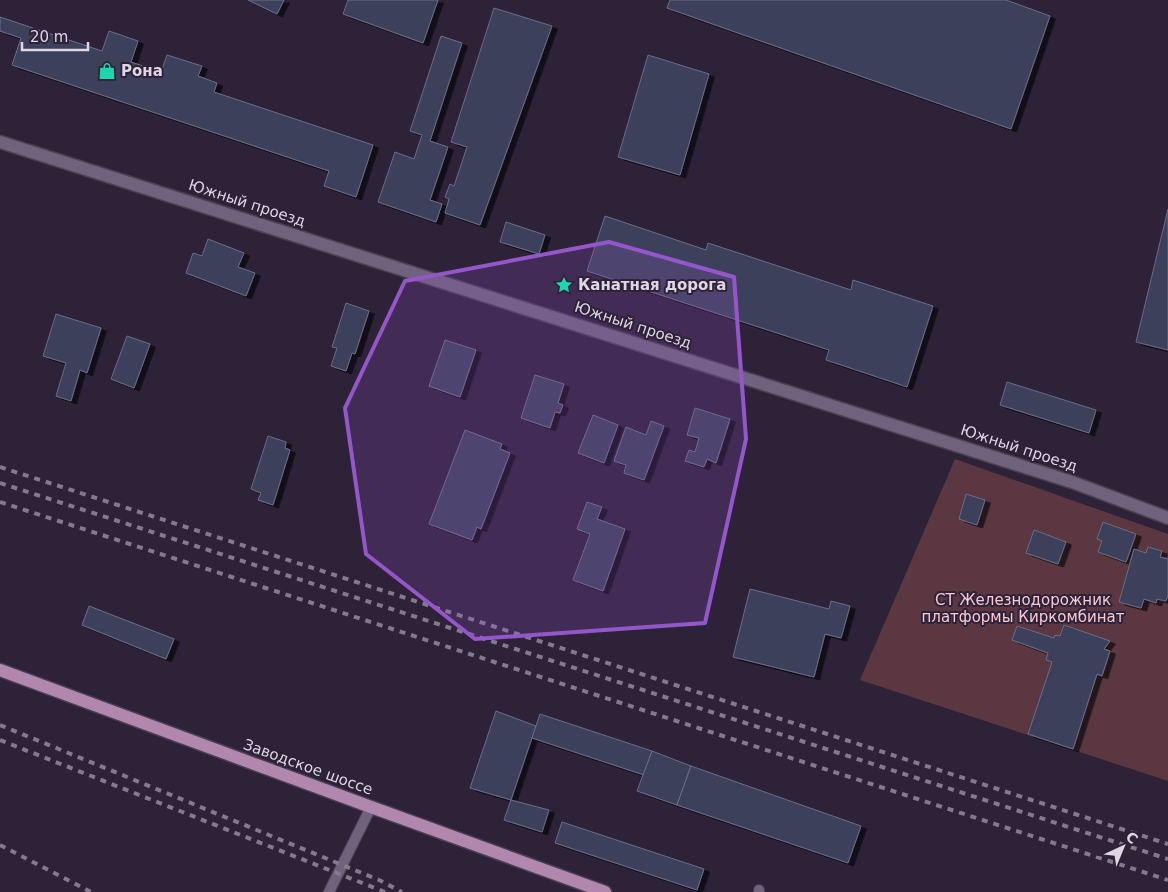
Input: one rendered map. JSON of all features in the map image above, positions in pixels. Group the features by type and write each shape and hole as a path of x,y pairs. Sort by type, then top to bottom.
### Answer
{"main road":[{"name":"Заводское шоссе","path":"0,670 371,808 605,892"}],"street":[{"name":"Южный проезд","path":"0,142 1072,482 1168,518"}],"lane":[{"path":"330,892 371,808"}],"highlighted area":[{"path":"609,242 734,277 746,439 705,623 475,639 366,554 345,408 405,281"}],"green space":[{"name":"СТ Железнодорожник платформы Киркомбинат","path":"955,459 1168,534 1168,781 860,680"}],"building":[{"path":"248,0 284,0 277,14"},
{"path":"348,0 438,0 423,43 343,14"},
{"path":"670,0 1006,0 1050,16 1011,129 667,8"},
{"path":"494,8 552,26 480,225 445,213 449,199 445,197 450,184 454,186 467,147 451,142"},
{"path":"0,17 102,51 109,31 138,41 131,62 161,72 167,55 202,66 198,76 217,83 214,92 373,145 356,197 324,186 329,171 12,65 21,38 0,31"},
{"path":"441,36 462,43 430,141 448,147 430,200 442,204 436,222 378,202 395,152 414,159 422,135 410,131"},
{"path":"648,55 709,74 680,175 618,157"},
{"path":"1168,209 1168,350 1136,342"},
{"path":"605,216 706,250 708,243 851,290 853,280 933,306 907,387 826,360 829,350 587,271"},
{"path":"506,222 545,235 539,254 500,242"},
{"path":"208,239 244,253 238,267 255,273 246,296 186,273 193,253 202,256"},
{"path":"346,303 369,311 355,354 352,353 346,371 331,366 337,348 332,347"},
{"path":"56,314 101,328 87,373 80,370 71,401 56,396 66,363 43,356"},
{"path":"127,336 150,344 134,388 111,379"},
{"path":"445,340 476,350 460,397 429,386"},
{"path":"535,375 564,384 558,403 563,405 560,413 555,412 550,428 521,418"},
{"path":"1007,382 1096,410 1089,433 1000,405"},
{"path":"695,408 730,419 716,463 707,459 704,467 685,461 689,450 695,452 699,438 687,435"},
{"path":"593,415 618,425 604,463 578,453"},
{"path":"651,421 664,426 644,480 624,473 626,465 614,461 626,427 646,435"},
{"path":"465,430 502,444 500,449 510,453 481,529 477,527 472,540 429,524"},
{"path":"268,436 286,442 285,448 290,450 273,505 258,500 261,493 251,489"},
{"path":"966,494 985,500 977,525 959,519"},
{"path":"587,502 602,507 597,519 625,529 603,591 573,580 590,534 577,529"},
{"path":"1103,522 1136,534 1126,562 1098,552 1102,541 1097,539"},
{"path":"1034,530 1066,542 1058,564 1026,553"},
{"path":"1148,547 1162,551 1160,557 1168,559 1168,595 1166,601 1157,599 1156,603 1144,599 1141,608 1119,602 1134,549 1146,553"},
{"path":"750,589 829,609 831,601 850,606 841,638 825,634 814,677 733,657"},
{"path":"89,606 174,639 166,659 82,625"},
{"path":"1064,625 1110,641 1104,649 1110,651 1102,676 1097,674 1073,749 1028,734 1052,662 1046,660 1048,653 1012,640 1017,626 1054,638 1055,635 1060,636"},
{"path":"496,711 536,726 511,800 470,788"},
{"path":"540,714 652,751 644,775 532,738"},
{"path":"652,751 691,766 677,805 637,791"},
{"path":"691,766 861,826 848,863 677,805"},
{"path":"511,800 549,810 542,832 504,820"},
{"path":"562,822 704,869 697,890 555,843"}],"railway":[{"path":"0,467 1168,844"},
{"path":"0,483 1168,859"},
{"path":"0,502 1168,880"},
{"path":"0,725 379,880 402,892"},
{"path":"0,740 385,892"},
{"path":"0,845 91,892"}],"place":[{"name":"Рона","path":"107,71"},
{"name":"Канатная дорога","path":"564,285"}]}
